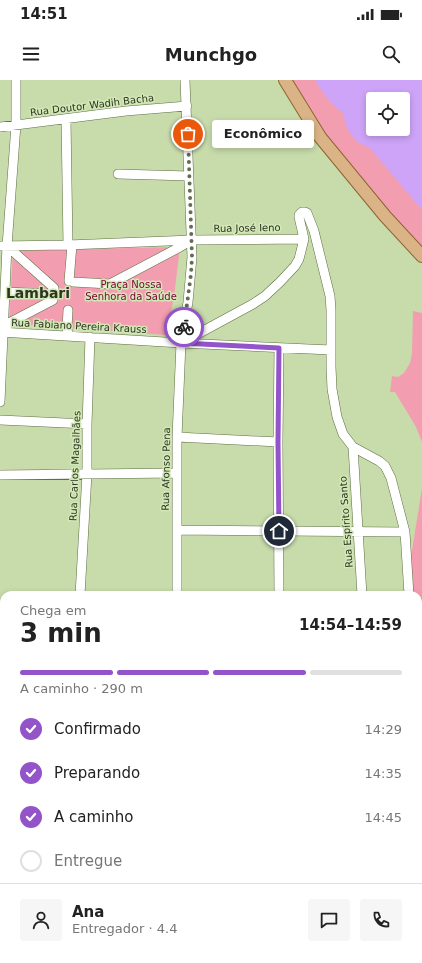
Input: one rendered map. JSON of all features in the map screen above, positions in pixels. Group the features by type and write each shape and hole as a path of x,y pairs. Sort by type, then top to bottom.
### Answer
{"main road":[{"path":"285,80 320,137 385,216 422,256"}],"street":[{"path":"0,402 5,292 4,246 16,126 16,80"},
{"path":"181,343 191,274 192,240 185,80"},
{"name":"Rua Doutor Wadih Bacha","path":"0,127 126,111 187,106"},
{"path":"66,119 71,281 110,284 192,240"},
{"path":"118,174 189,176"},
{"path":"181,343 265,296 295,266 299,259 304,238 299,217 300,213 307,213 314,231 328,286 331,310 332,389 337,417 343,434 353,447 379,461 385,466 391,478 405,532 409,591"},
{"name":"Rua José Ieno","path":"192,240 304,238"},
{"path":"4,246 192,240"},
{"path":"4,246 53,294"},
{"path":"5,292 53,294"},
{"path":"2,332 9,323 53,294"},
{"path":"68,310 68,336"},
{"name":"Rua Fabiano Pereira Krauss","path":"2,332 181,343 331,350"},
{"name":"Rua Carlos Magalhães","path":"80,591 87,474 90,337"},
{"name":"Rua Afonso Pena","path":"177,591 177,473 181,343"},
{"path":"279,348 279,591"},
{"path":"0,420 87,424"},
{"path":"178,436 278,442"},
{"name":"Rua Espírito Santo","path":"353,447 362,591"},
{"path":"0,475 177,473"},
{"path":"177,530 405,532"}],"green space":[{"path":"285,80 422,80 422,256 385,216"},
{"name":"Praça Nossa Senhora da Saúde","path":"180,247 174,297 166,335 9,323 13,251"},
{"path":"413,311 422,313 422,442 416,427 395,392 390,392 392,376 398,377 404,373 410,363 412,353"},
{"path":"422,488 422,591 409,591 410,563"}],"shaded area":[{"path":"316,80 422,80 422,210 370,148 359,143 353,137 347,128 343,113 330,102 317,84"}],"way so far":[{"path":"184,327 192,257 188,134"}],"place":[{"name":"Econômico","path":"188,134"}],"district":[{"name":"Lambari","path":"38,293"}],"route":[{"path":"184,327 181,343 279,348 279,531"}]}
